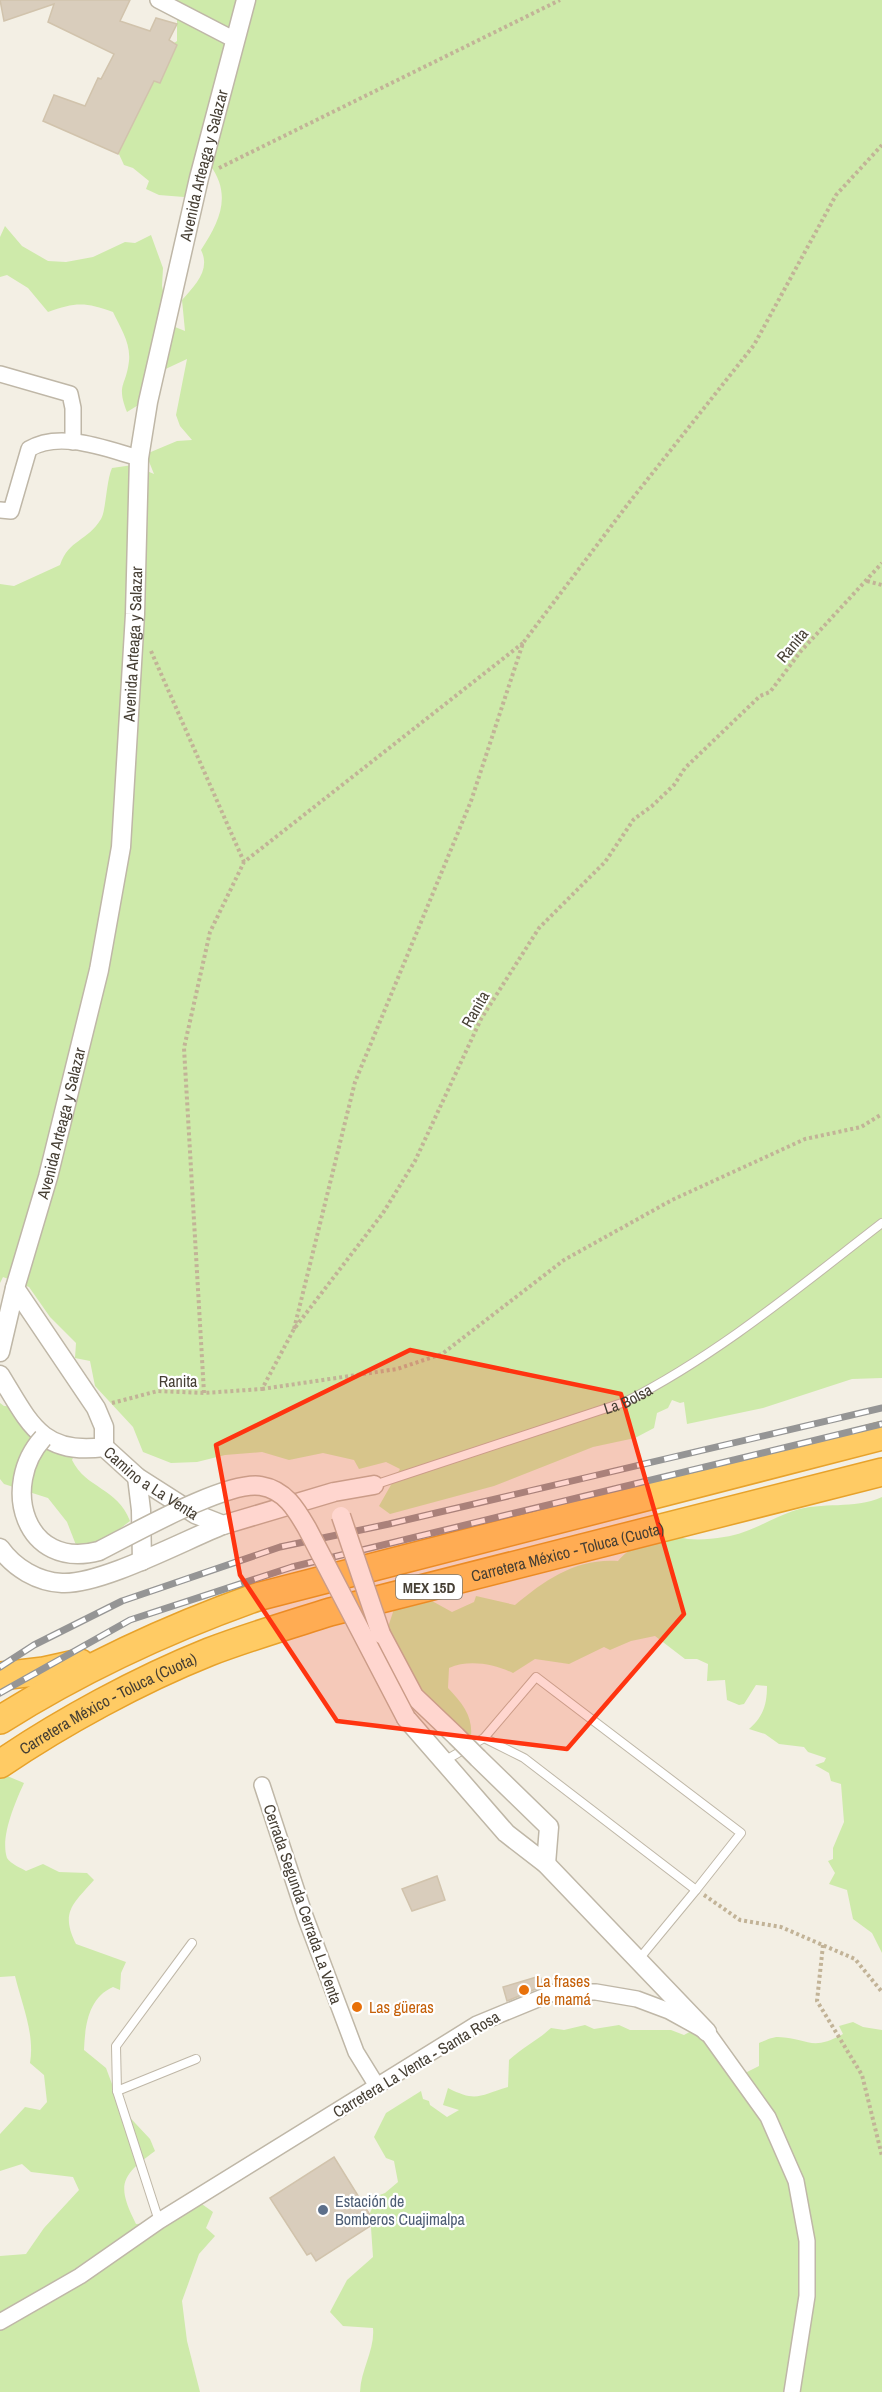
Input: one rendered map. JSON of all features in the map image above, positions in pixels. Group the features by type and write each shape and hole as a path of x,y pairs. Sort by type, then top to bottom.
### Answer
{"highway":[{"name":"Carretera México - Toluca (Cuota)","path":"0,1720 62,1682 119,1654 188,1622 258,1597 882,1436"},
{"name":"Carretera México - Toluca (Cuota)","path":"0,1764 95,1707 207,1653 272,1630 330,1612 882,1472"},
{"path":"0,1676 44,1671 119,1654"}],"street":[{"path":"158,0 235,40"},
{"name":"Avenida Arteaga y Salazar","path":"0,1352 15,1288 48,1177 99,970 121,847 135,614 139,458 148,402 199,178 246,0"},
{"path":"0,374 70,394 73,408 72,442"},
{"path":"0,510 11,511 29,449 49,440 72,442 139,458"},
{"path":"15,1288 96,1408 104,1427 104,1447"},
{"path":"0,1375 43,1438 26,1454 15,1474 13,1486 15,1509 19,1519 33,1538 42,1545 64,1554 75,1555 99,1551 229,1489 260,1486 281,1494 290,1502 307,1528 406,1718 507,1833 546,1864 708,2032"},
{"name":"Camino a La Venta","path":"43,1438 62,1447 86,1449 104,1447 137,1477 195,1514 223,1525"},
{"path":"137,1477 142,1561"},
{"name":"La Bolsa","path":"334,1492 374,1485"},
{"path":"0,1548 22,1570 35,1577 63,1583 78,1582 142,1561 223,1525 334,1492 381,1634 414,1696 549,1827 546,1864"},
{"name":"Cerrada Segunda Cerrada La Venta","path":"262,1785 305,1916 356,2052 377,2086"},
{"name":"Carretera La Venta - Santa Rosa","path":"0,2322 80,2276 159,2221 477,2024 555,1992 596,1992 637,1999 669,2011 708,2032 768,2117 796,2181 807,2241 807,2296 792,2392"}],"lane":[{"name":"La Bolsa","path":"374,1485 634,1398 723,1344 882,1223"},
{"path":"444,1761 484,1738 536,1677 741,1833 639,1959"},
{"path":"484,1738 524,1758 696,1890"},
{"path":"159,2221 117,2091 116,2046 192,1943"},
{"path":"117,2091 196,2059"}],"path":[{"path":"199,178 560,0"},
{"path":"204,1393 184,1048 210,932 244,862 523,643 627,504 754,345 836,195 882,145"},
{"name":"Ranita","path":"96,1408 158,1391 204,1393 262,1389 294,1329 383,1213 415,1161 481,1019 539,928 605,862 634,819 660,799 686,768 760,696 770,692 801,651 882,563"},
{"path":"866,581 882,585"},
{"path":"294,1329 355,1082 471,801 523,643"},
{"path":"149,647 244,862"},
{"path":"262,1389 397,1369 442,1354 564,1260 662,1205 804,1139 861,1127 882,1114"},
{"path":"696,1890 740,1920 781,1927 855,1959 882,1992"},
{"path":"823,1945 817,2001 862,2075 882,2156"}],"highlighted area":[{"path":"410,1350 621,1394 684,1614 567,1749 337,1721 240,1575 216,1445"}],"green space":[{"path":"177,0 882,0 882,1378 852,1379 763,1408 687,1424 684,1402 672,1400 668,1408 657,1413 654,1428 635,1438 593,1447 494,1486 390,1514 379,1506 400,1469 386,1462 359,1469 354,1460 323,1453 289,1460 262,1452 225,1455 197,1462 171,1463 143,1452 133,1427 95,1386 90,1361 75,1358 76,1343 50,1317 29,1287 3,1277 0,1283 0,584 14,586 60,565 68,550 96,527 101,519 112,468 133,465 154,474 146,454 177,441 192,440 180,426 176,415 187,359 157,373 156,394 127,412 122,390 128,370 129,354 124,335 113,312 80,304 48,312 28,288 7,275 0,277 0,237 5,226 22,246 48,261 66,262 93,257 125,242 135,243 151,235 163,268 162,286 167,311 175,327 185,331 182,300 203,271 204,257 201,250 214,229 221,208 221,187 217,176 210,165 184,197 159,195 146,189 149,181 133,168 124,165 112,139 141,66 177,41"},
{"path":"0,1403 4,1406 27,1407 61,1455 77,1449 72,1460 78,1470 110,1494 130,1521 113,1534 110,1543 76,1545 67,1522 48,1498 4,1484 0,1479"},
{"path":"882,1497 882,1953 872,1933 853,1919 847,1890 829,1884 835,1873 828,1861 833,1859 833,1848 844,1822 841,1784 831,1781 829,1773 815,1765 824,1762 826,1758 808,1752 804,1747 779,1744 765,1734 749,1729 758,1720 763,1710 767,1686 756,1685 744,1704 739,1705 727,1700 725,1680 707,1681 708,1664 697,1659 685,1659 655,1636 631,1641 610,1650 604,1647 569,1664 535,1659 513,1673 481,1664 457,1665 449,1668 448,1688 468,1715 471,1729 469,1747 432,1708 384,1639 395,1606 432,1601 452,1612 474,1602 476,1596 515,1605 538,1587 563,1572 589,1563 618,1561 627,1552 652,1538 665,1535 688,1539 724,1537 742,1533 784,1514 804,1508 849,1505"},
{"path":"0,1773 24,1783 7,1830 5,1850 7,1858 26,1871 43,1864 59,1872 87,1873 94,1880 71,1909 69,1924 71,1933 76,1944 126,1962 121,1973 120,1990 113,1987 98,1998 93,2005 85,2032 84,2050 106,2068 121,2108 150,2139 155,2151 135,2167 125,2182 126,2199 136,2224 168,2222 199,2202 213,2212 206,2228 215,2236 199,2254 182,2301 187,2341 200,2392 0,2392 0,2256 26,2254 44,2228 79,2190 73,2177 31,2172 22,2164 0,2171 0,2134 25,2107 40,2110 47,2102 44,2075 30,2063 31,2041 15,1976 0,1977"},
{"path":"853,2022 863,2027 882,2030 882,2392 360,2392 372,2344 373,2328 343,2326 330,2312 347,2280 373,2257 370,2213 377,2196 385,2193 398,2182 394,2161 386,2158 374,2137 386,2113 421,2091 423,2099 429,2101 430,2105 447,2117 459,2110 443,2105 448,2088 458,2093 478,2096 508,2087 509,2060 551,2028 564,2030 585,2025 594,2029 619,2025 630,2030 671,2030 684,2035 695,2029 745,2073 759,2066 759,2043 778,2037 810,2043 824,2042 843,2034 839,2026"}],"building":[{"path":"0,0 130,0 120,21 150,31 156,18 177,24 169,40 177,45 160,83 154,81 118,154 43,121 54,95 85,106 98,78 101,79 114,54 48,22 54,4 4,21"},
{"path":"437,1876 445,1900 412,1911 402,1889"},
{"name":"La frases de mamá","path":"540,1976 543,1986 507,2001 503,1987"},
{"path":"334,2157 375,2223 316,2261 311,2253 307,2255 270,2198"}],"railway":[{"path":"0,1667 34,1645 122,1601 280,1547 389,1524 882,1408"},
{"path":"0,1693 130,1620 292,1567 882,1424"}],"place":[{"name":"La frases de mamá","path":"524,1990"},
{"name":"Las güeras","path":"357,2007"},
{"name":"Estación de Bomberos Cuajimalpa","path":"323,2210"}]}
